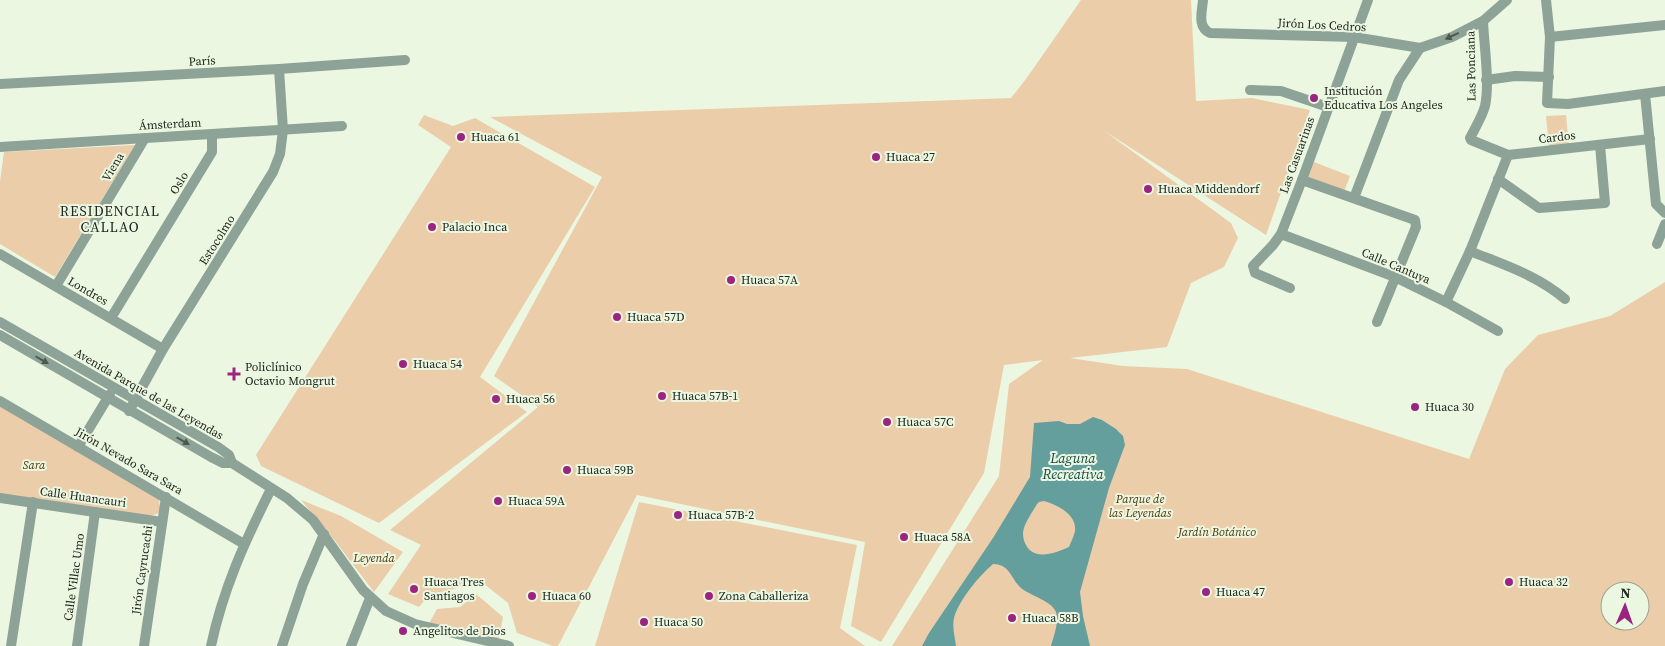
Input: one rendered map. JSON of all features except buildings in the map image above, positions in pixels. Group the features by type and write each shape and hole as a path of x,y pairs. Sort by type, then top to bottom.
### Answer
{"street":[{"name":"Jirón Los Cedros","path":"1203,0 1202,26 1205,31 1211,33 1354,37 1420,48 1452,37 1483,20 1503,1"},
{"name":"Las Casuarinas","path":"1290,288 1255,273 1254,263 1273,245 1281,234 1368,0"},
{"path":"1546,0 1550,37 1548,104 1568,104 1665,91"},
{"name":"Las Ponciana","path":"1470,138 1484,107 1486,80 1483,20"},
{"path":"1550,37 1665,25"},
{"path":"1354,198 1399,80 1420,48"},
{"name":"París","path":"0,84 279,69 405,60"},
{"name":"Estocolmo","path":"129,411 163,349 273,172 280,154 283,130 279,69"},
{"path":"1486,80 1516,76 1549,77"},
{"path":"1250,90 1284,92 1328,107"},
{"path":"1645,94 1656,204 1665,213"},
{"name":"Ámsterdam","path":"0,147 342,126"},
{"name":"Oslo","path":"111,318 212,152 212,135"},
{"name":"Viena","path":"56,286 144,138"},
{"name":"Cardos","path":"1470,138 1472,141 1508,155 1650,139"},
{"path":"1498,179 1540,208 1608,202 1600,145"},
{"path":"1446,302 1470,251 1508,155"},
{"path":"1302,180 1414,220 1416,227 1377,322"},
{"path":"1657,244 1665,224"},
{"name":"Calle Cantuya","path":"1281,234 1395,277 1446,302 1498,331"},
{"path":"1470,251 1535,277 1565,299"},
{"name":"Londres","path":"0,254 163,349"},
{"name":"Avenida Parque de las Leyendas","path":"0,322 229,455 232,463 223,464 0,335"},
{"path":"78,447 114,388"},
{"name":"Jirón Nevado Sara Sara","path":"0,401 244,544"},
{"path":"232,463 302,509 314,520 370,598 386,611 415,624 509,646"},
{"path":"213,646 217,620 228,583 244,544 271,489"},
{"name":"Jirón Cayrucachi","path":"144,646 166,497"},
{"name":"Calle Huancauri","path":"0,498 162,522"},
{"path":"11,646 33,502"},
{"name":"Calle Villac Umo","path":"77,646 96,512"},
{"path":"282,646 303,584 324,534"},
{"path":"351,646 370,598"}],"green space":[{"path":"1081,0 1191,0 1196,101 1252,98 1310,110 1266,235 1103,130 1231,223 1238,238 1224,267 1191,283 1167,347 1070,358 1123,366 1187,369 1469,459 1505,369 1538,335 1610,316 1665,282 1665,646 892,646 999,476 1009,384 1043,360 1004,365 984,473 881,642 851,626 865,542 637,495 558,646 553,646 517,633 508,603 478,579 454,589 429,595 419,607 388,594 421,545 390,530 538,407 494,376 602,177 490,117 1011,98"},
{"path":"424,115 453,126 475,118 595,187 480,377 527,412 379,523 261,466 256,455 451,147 418,125"},
{"path":"1566,115 1569,145 1549,147 1546,116"},
{"path":"135,145 55,277 0,244 0,182 4,152"},
{"path":"1314,162 1350,176 1344,192 1308,178"},
{"name":"Sara","path":"0,404 159,499 159,513 151,516 0,494"},
{"name":"Leyenda","path":"301,500 341,516 403,552 374,592 335,541"},
{"path":"639,502 857,545 840,628 865,646 595,646"},
{"path":"476,594 503,617 498,644 427,627 437,609 460,607"}],"water":[{"name":"Laguna Recreativa","path":"1093,417 1102,420 1123,436 1125,445 1109,488 1080,592 1090,646 1051,646 1057,620 1054,608 1021,588 1003,566 993,564 970,589 960,604 953,625 956,646 922,646 993,538 1030,477 1034,423 1059,421 1067,424 1080,424","holes":["1044,501 1069,515 1075,525 1075,531 1069,547 1052,553 1034,553 1026,545 1023,538 1024,529 1037,504"]}],"place":[{"name":"Institución Educativa Los Angeles","path":"1314,98"},
{"name":"Huaca 61","path":"461,137"},
{"name":"Huaca 27","path":"876,157"},
{"name":"Huaca Middendorf","path":"1148,189"},
{"name":"Palacio Inca","path":"432,227"},
{"name":"Huaca 57A","path":"731,280"},
{"name":"Huaca 57D","path":"617,317"},
{"name":"Huaca 54","path":"403,364"},
{"name":"Policlínico Octavio Mongrut","path":"234,374"},
{"name":"Huaca 57B-1","path":"662,396"},
{"name":"Huaca 56","path":"496,399"},
{"name":"Huaca 30","path":"1415,407"},
{"name":"Huaca 57C","path":"887,422"},
{"name":"Huaca 59B","path":"567,470"},
{"name":"Huaca 59A","path":"498,501"},
{"name":"Huaca 57B-2","path":"678,515"},
{"name":"Huaca 58A","path":"904,537"},
{"name":"Huaca 32","path":"1509,582"},
{"name":"Huaca Tres Santiagos","path":"414,589"},
{"name":"Huaca 47","path":"1206,592"},
{"name":"Huaca 60","path":"532,596"},
{"name":"Zona Caballeriza","path":"709,596"},
{"name":"Huaca 58B","path":"1012,618"},
{"name":"Huaca 50","path":"644,622"},
{"name":"Angelitos de Dios","path":"403,631"}],"district":[{"name":"RESIDENCIAL CALLAO","path":"110,220"}],"park label":[{"name":"Parque de las Leyendas","path":"1140,506"},
{"name":"Jardín Botánico","path":"1217,532"}]}
